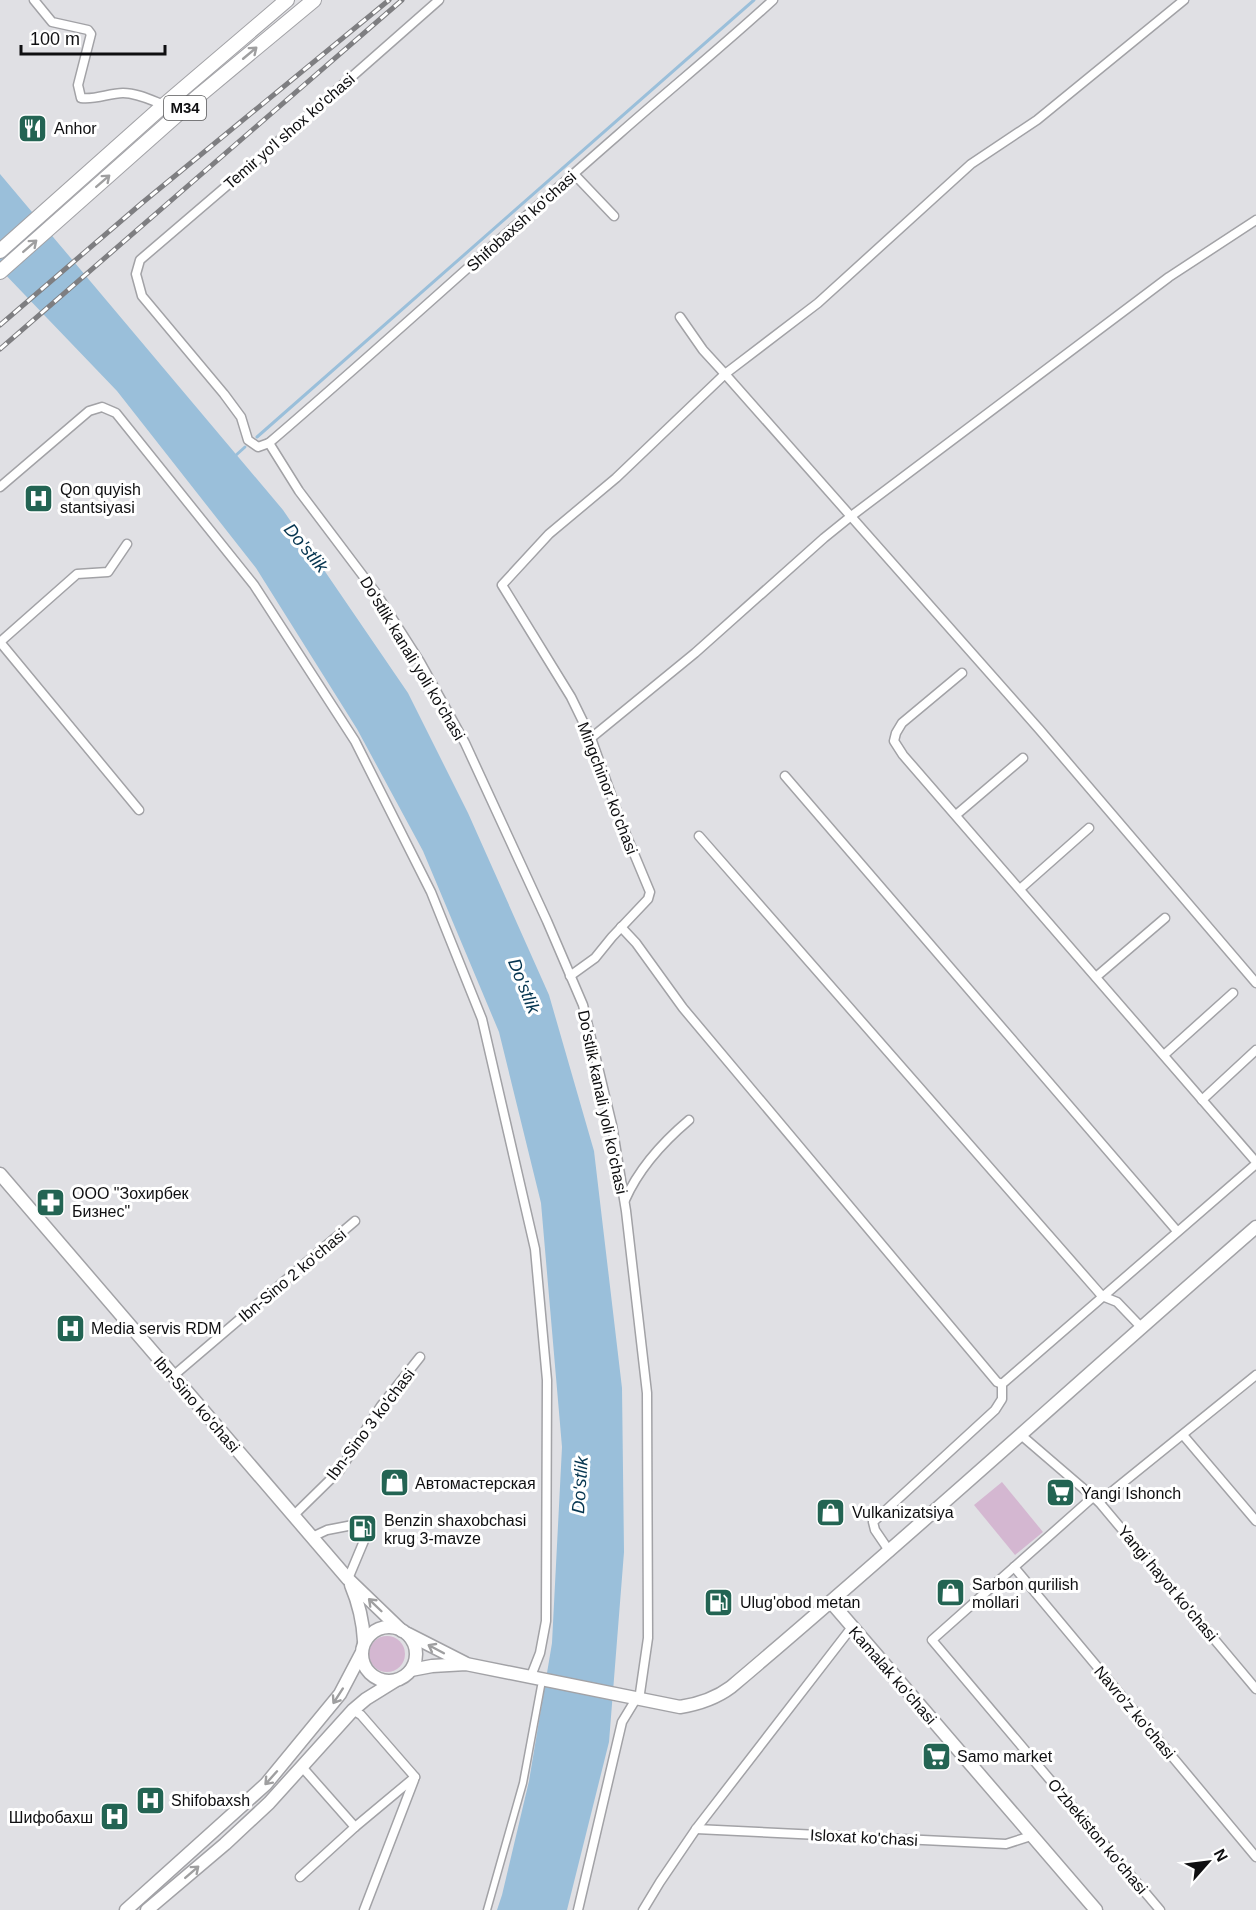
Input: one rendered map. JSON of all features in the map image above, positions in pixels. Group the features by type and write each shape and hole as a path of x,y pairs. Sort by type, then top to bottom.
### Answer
{"highway":[{"name":"M34","path":"0,251 50,209 164,105 287,0"},
{"name":"M34","path":"0,272 195,99 314,0"}],"main road":[{"name":"Ibn-Sino ko'chasi","path":"0,1174 348,1579"},
{"path":"364,1641 370,1634 385,1627 404,1632 466,1664 536,1680 680,1707 700,1704 714,1698 731,1687 890,1552 1256,1227"},
{"path":"147,1910 225,1844 269,1803 353,1710 411,1670 416,1651 412,1641 348,1579"},
{"path":"126,1910 266,1785 340,1694 361,1654 364,1641 359,1605 348,1579"},
{"name":"Kamalak ko'chasi","path":"831,1602 1096,1910"},
{"path":"361,1654 363,1664 376,1679 385,1682 395,1681"},
{"path":"411,1670 466,1664"}],"street":[{"path":"34,0 52,22 88,30 92,34 78,85 81,98 91,99 123,93 133,94 164,105"},
{"name":"Temir yo'l shox ko'chasi","path":"269,443 258,447 248,440 241,417 142,296 136,274 140,260 438,0"},
{"name":"Shifobaxsh ko'chasi","path":"269,443 773,0"},
{"path":"725,374 818,303 971,164 1037,120 1184,0"},
{"path":"574,174 614,216"},
{"path":"591,738 695,653 814,546 850,517 1169,277 1256,220"},
{"path":"680,317 703,350 1039,729 1256,983"},
{"name":"Mingchinor ko'chasi","path":"570,976 595,958 648,900 650,892 620,820 591,738 571,697 502,585 549,534 616,478 725,374"},
{"path":"0,487 89,411 102,407 116,413 254,585 355,741 432,892 482,1019 535,1249 547,1380 546,1621 523,1783 487,1910"},
{"name":"Do'stlik kanali yoli ko'chasi","path":"269,443 299,491 376,592 431,682 465,743 583,1005 609,1114 624,1200 647,1393 648,1638 633,1699"},
{"path":"127,544 108,572 77,574 0,642 139,810"},
{"path":"890,1552 875,1530 873,1522 995,1410 1002,1399 1002,1384 1256,1163 903,755 894,741 902,723 962,674"},
{"path":"956,815 1023,758"},
{"path":"785,776 1177,1231"},
{"path":"1020,889 1089,828"},
{"path":"699,836 1102,1296 1117,1302 1141,1327"},
{"path":"1096,977 1165,918"},
{"path":"621,927 636,943 683,1008 997,1382 1002,1384"},
{"path":"1164,1055 1233,993"},
{"path":"1202,1100 1256,1050"},
{"path":"624,1200 633,1181 667,1138 689,1120"},
{"name":"Ibn-Sino 2 ko'chasi","path":"173,1376 356,1221"},
{"name":"Ibn-Sino 3 ko'chasi","path":"293,1516 340,1470 381,1406 420,1357"},
{"path":"1014,1568 1096,1500 1184,1435 1256,1375"},
{"name":"Yangi hayot ko'chasi","path":"1022,1435 1096,1500 1256,1689"},
{"path":"1184,1435 1256,1521"},
{"path":"312,1538 327,1530 358,1524"},
{"path":"348,1579 366,1536"},
{"name":"O'zbekiston ko'chasi","path":"1014,1568 932,1640 1160,1910"},
{"name":"Navro'z ko'chasi","path":"1014,1568 1256,1857"},
{"path":"643,1910 696,1829 852,1627"},
{"path":"578,1910 622,1722 633,1699"},
{"path":"353,1710 362,1715 415,1777"},
{"path":"302,1767 355,1827"},
{"path":"300,1877 415,1777"},
{"path":"364,1910 415,1777"},
{"name":"Isloxat ko'chasi","path":"696,1829 1006,1844 1031,1836"}],"shaded area":[{"path":"1002,1482 1043,1532 1015,1555 974,1505"},
{"path":"387,1636 400,1641 405,1654 400,1667 387,1672 374,1667 369,1654 374,1641"}],"water":[{"name":"Do'stlik","path":"0,174 283,510 408,693 468,813 549,995 594,1151 622,1388 624,1552 609,1742 567,1910 497,1910 529,1781 552,1643 562,1447 541,1203 499,1032 423,851 357,729 256,568 117,391 0,269"}],"waterway":[{"path":"257,437 754,0"},
{"path":"235,456 245,447"}],"railway":[{"path":"0,325 142,203 389,0"},
{"path":"0,349 402,0"}],"place":[{"name":"Anhor","path":"33,128"},
{"name":"Qon quyish stantsiyasi","path":"39,498"},
{"name":"ООО \"Зохирбек Бизнес\"","path":"51,1202"},
{"name":"Media servis RDM","path":"70,1328"},
{"name":"Автомастерская","path":"394,1483"},
{"name":"Yangi Ishonch","path":"1060,1493"},
{"name":"Vulkanizatsiya","path":"831,1512"},
{"name":"Benzin shaxobchasi krug 3-mavze","path":"363,1529"},
{"name":"Sarbon qurilish mollari","path":"951,1593"},
{"name":"Ulug'obod metan","path":"719,1602"},
{"name":"Samo market","path":"936,1756"},
{"name":"Shifobaxsh","path":"150,1800"},
{"name":"Шифобахш","path":"114,1817"}]}
